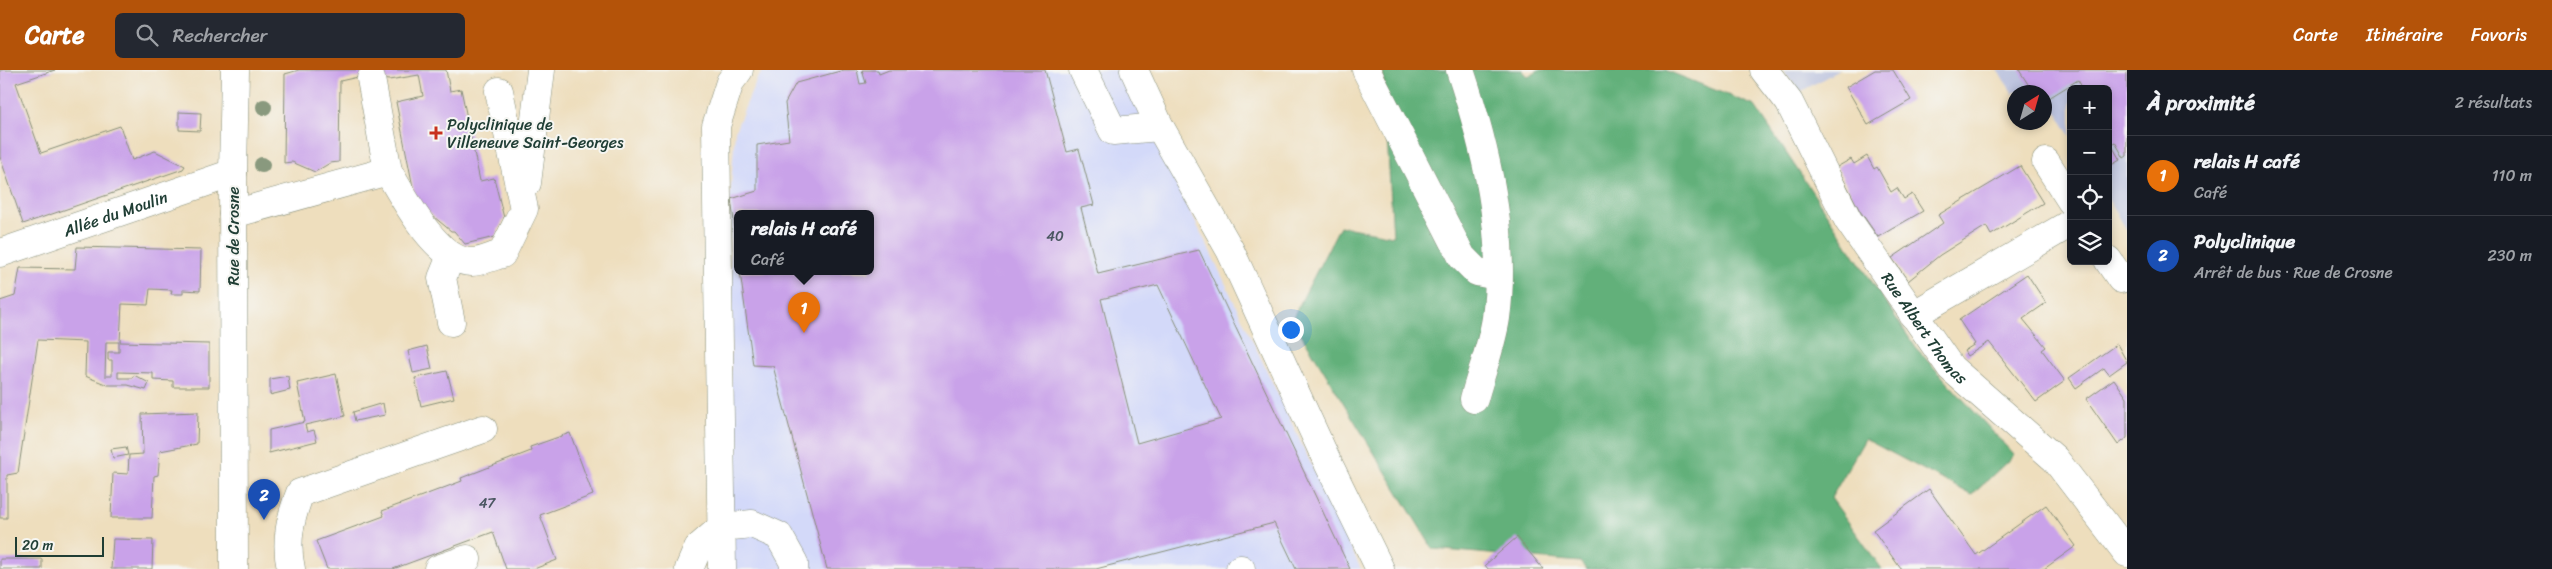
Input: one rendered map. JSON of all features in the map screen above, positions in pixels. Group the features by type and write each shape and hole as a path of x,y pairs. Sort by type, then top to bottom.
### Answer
{"street":[{"name":"Rue de Crosne","path":"234,569 233,173 235,70"},
{"path":"371,79 388,171 417,219 450,256 472,262 502,254 524,209 534,111 541,70"},
{"path":"722,569 716,126 730,82 738,70"},
{"path":"1083,70 1112,131 1160,127"},
{"path":"1134,70 1160,127 1230,250 1328,463 1380,569"},
{"path":"1366,70 1462,257 1477,272 1497,276"},
{"path":"1460,70 1478,123 1499,244 1496,318 1474,399"},
{"name":"Rue Albert Thomas","path":"1764,70 1789,102 1848,220 1951,368 2055,459 2127,553"},
{"path":"499,91 524,209"},
{"path":"2046,162 2067,195"},
{"path":"233,214 388,171"},
{"name":"Allée du Moulin","path":"0,253 233,173"},
{"path":"1913,314 2067,225"},
{"path":"450,256 442,278 452,322"},
{"path":"291,569 288,553 290,521 300,493 483,429"},
{"path":"689,569 698,548 722,527 752,524 779,536 794,563 794,569"},
{"path":"438,569 467,559"}],"shaded area":[{"path":"764,70 1119,70 1209,249 1361,569 732,569 730,199 735,131 757,79"},
{"path":"1783,70 1839,70 1800,92"},
{"path":"1997,70 2127,70 2127,230 2112,206 2112,85 2067,85 2067,130 2055,110 2052,112 2052,85 2007,85"}],"green space":[{"path":"1383,70 1522,70 1528,76 1539,70 1665,70 1755,106 1916,348 2014,455 1972,495 1865,439 1831,498 1882,569 1586,569 1580,562 1433,549 1292,319 1340,226 1393,236"}],"building":[{"path":"0,70 55,70 16,83 41,153 120,126 132,160 155,151 185,166 183,169 23,224 0,157"},
{"name":"Polyclinique de Villeneuve Saint-Georges","path":"299,70 446,70 450,91 461,89 480,181 494,178 504,218 495,237 465,244 454,231 451,231 416,202 396,102 423,96 419,75 389,80 358,77 340,81 339,162 330,163 315,172 292,162 284,163 285,74"},
{"path":"844,70 857,70 860,84 866,83 862,70 878,70 879,74 889,70 1045,70 1067,152 1079,149 1094,205 1081,208 1098,274 1199,250 1350,569 1296,569 1274,523 1096,569 827,569 773,366 753,365 740,275 874,275 874,210 734,210 734,221 731,199 757,191 757,145 789,140 785,103 796,83","holes":["1158,285 1221,419 1137,443 1101,299"]},
{"path":"1875,70 1893,70 1911,100 1868,125 1846,87"},
{"path":"2019,70 2127,70 2127,156 2124,158 2115,142 2112,144 2112,85 2081,85 2078,80 2067,85 2052,96 2052,85 2029,85"},
{"path":"179,112 201,113 200,131 179,130"},
{"path":"2112,146 2120,160 2112,165"},
{"path":"1867,156 1874,169 1877,167 1891,192 1897,188 1904,199 1912,194 1923,211 1878,237 1860,211 1837,167 1851,159 1854,164"},
{"path":"2020,166 2043,203 1991,235 1986,226 1940,255 1908,281 1892,258 1943,223 1938,215"},
{"path":"77,247 201,250 200,291 183,290 183,294 171,294 172,290 150,289 148,305 122,304 120,342 209,344 209,387 173,387 173,381 153,380 153,373 118,372 118,378 132,378 134,375 149,383 146,390 128,385 108,385 85,376 86,342 38,340 18,473 7,475 7,518 0,518 0,301 15,296 20,268 75,269","holes":["106,342 119,342 119,352 108,352 108,360 112,360 112,376 105,376"]},
{"path":"2027,274 2046,303 2023,319 2046,347 2042,350 2065,381 2036,402 1989,342 1967,356 1964,351 1975,344 1959,320"},
{"path":"2117,344 2127,362 2109,375 2104,368 2076,388 2069,378"},
{"path":"427,346 432,369 413,373 408,351"},
{"path":"447,371 454,398 421,406 415,378"},
{"path":"336,374 345,416 305,425 307,432 314,430 317,441 269,453 269,430 305,422 297,383"},
{"path":"288,376 290,390 270,395 270,379"},
{"path":"2114,379 2127,398 2127,438 2118,445 2086,399"},
{"path":"383,403 385,415 355,421 353,412"},
{"path":"198,412 197,444 160,451 158,475 154,476 152,518 111,518 113,473 128,474 129,455 143,454 142,414"},
{"path":"570,433 593,495 540,515 557,560 534,569 506,569 493,532 393,569 327,569 316,541 384,516 382,511 462,481 461,478 531,451 530,447"},
{"path":"126,447 128,455 113,458 111,449"},
{"path":"1929,489 1976,555 2046,505 2076,546 2044,569 1901,569 1873,530"},
{"path":"1517,537 1543,569 1488,569 1485,565"},
{"path":"113,539 153,540 152,569 111,569"},
{"path":"0,559 42,559 42,569 0,569"}],"place":[{"name":"Polyclinique de Villeneuve Saint-Georges","path":"436,133"},
{"name":"relais H café","path":"804,333"},
{"name":"Polyclinique","path":"264,520"}]}
